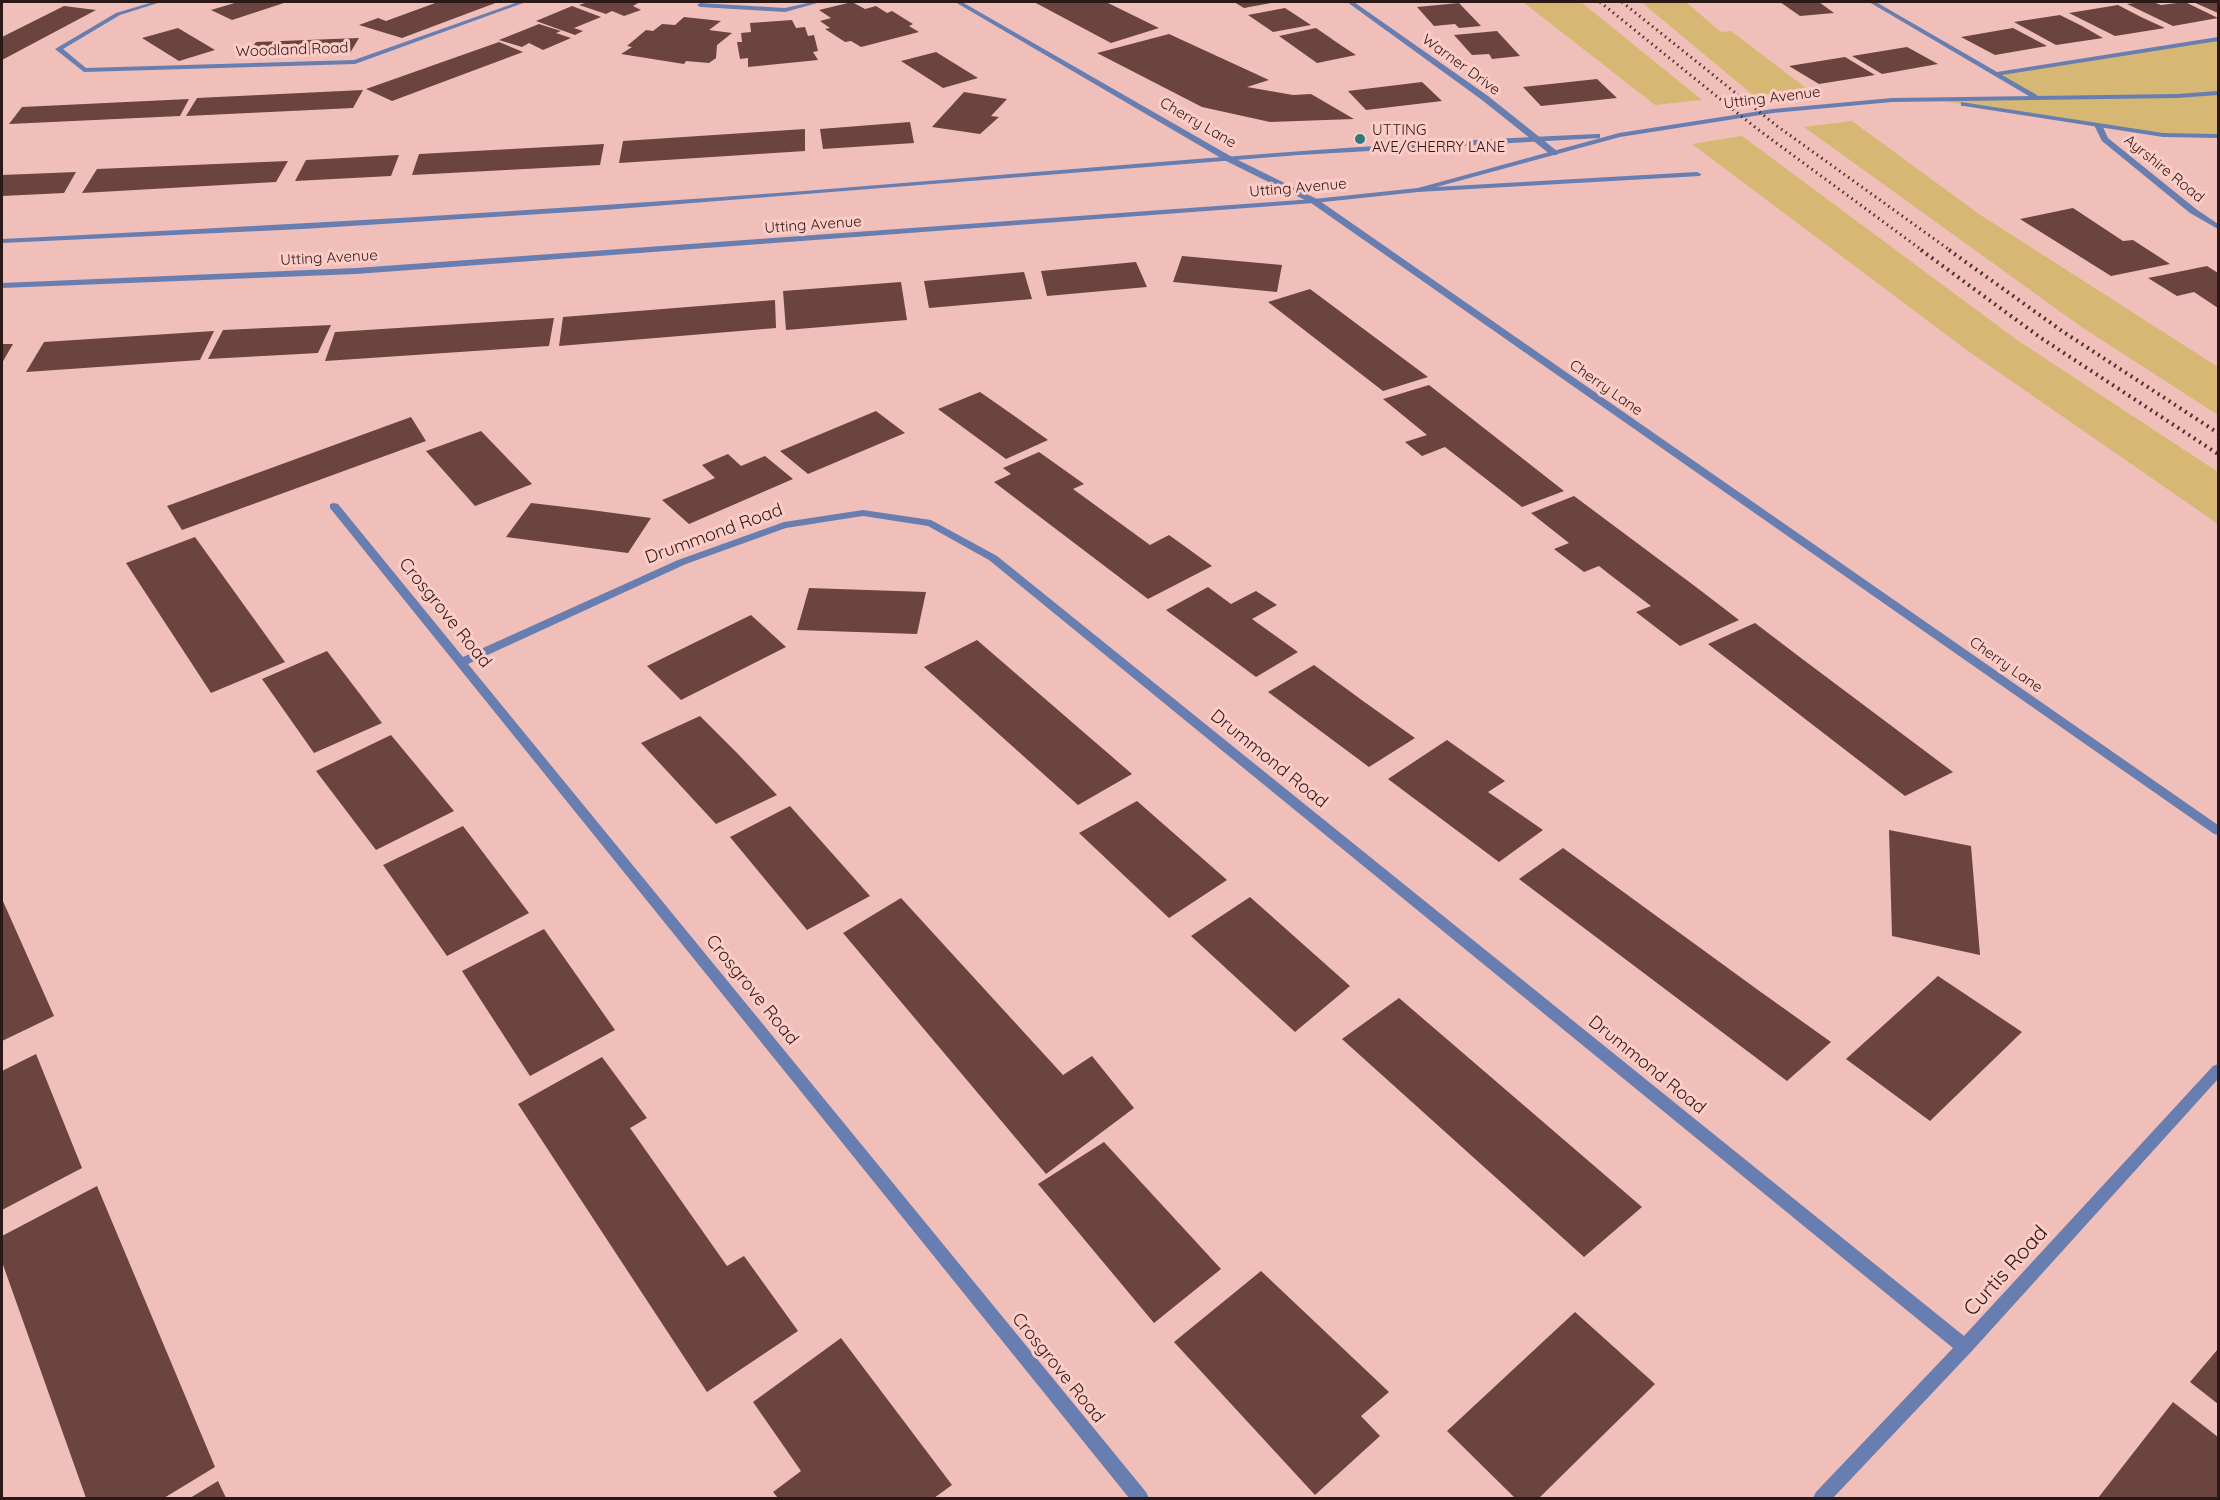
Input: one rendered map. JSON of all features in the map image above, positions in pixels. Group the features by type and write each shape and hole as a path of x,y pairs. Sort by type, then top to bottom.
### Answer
{"street":[{"name":"Woodland Road","path":"158,2 118,14 58,49 84,70 355,62 524,2"},
{"path":"700,5 785,10 818,2"},
{"name":"Cherry Lane","path":"958,2 1229,159 1314,201 2218,831"},
{"name":"Warner Drive","path":"1350,2 1537,138 1554,153"},
{"path":"1872,2 2034,97 2046,117"},
{"path":"1998,74 2218,39"},
{"name":"Utting Avenue","path":"2,241 799,194 1229,159 1537,138 1619,135 1784,110 1860,102 2177,96 2218,93"},
{"name":"Utting Avenue","path":"1930,99 2098,127 2163,135 2218,135"},
{"name":"Ayrshire Road","path":"2098,127 2105,139 2193,211 2218,227"},
{"name":"Utting Avenue","path":"2,286 368,270 1314,201 1418,190 1619,135"},
{"path":"1418,190 1697,174"},
{"name":"Crosgrove Road","path":"334,506 1140,1498"},
{"name":"Drummond Road","path":"462,662 682,562 784,525 863,513 931,522 993,558 1965,1347"},
{"name":"Curtis Road","path":"1822,1498 1965,1347 2218,1070"}],"shaded area":[{"path":"1523,2 1581,2 1702,100 1655,105"},
{"path":"1641,2 1686,2 1721,32 1731,31 1810,91 1753,95"},
{"path":"2218,39 2218,136 2163,135 1930,99 2033,97 1998,74"},
{"path":"1852,121 1979,214 2218,367 2218,415 2083,328 1804,127"},
{"path":"1742,136 2017,340 2218,472 2218,524 1968,351 1692,144"}],"building":[{"path":"238,2 287,2 232,20 211,10"},
{"path":"438,2 498,2 402,38 359,25 378,18 386,21"},
{"path":"588,2 640,2 633,6 641,10 624,16 612,11 606,14 579,5"},
{"path":"852,2 865,9 876,6 887,13 892,11 913,24 909,26 919,32 861,47 851,41 845,42 825,29 830,28 820,21 831,18 819,10"},
{"path":"1034,2 1106,2 1159,28 1111,43"},
{"path":"1234,2 1271,2 1271,3 1244,8"},
{"path":"1780,2 1819,2 1834,13 1800,16"},
{"path":"2142,2 2161,5 2185,2 2218,18 2173,26 2127,4"},
{"path":"2193,2 2218,2 2218,13"},
{"path":"1459,3 1481,26 1459,28 1455,24 1434,26 1417,7"},
{"path":"2118,5 2165,28 2115,36 2069,13"},
{"path":"64,6 96,10 2,60 2,37"},
{"path":"572,6 601,17 574,28 583,31 575,35 536,21"},
{"path":"1285,8 1311,25 1273,32 1248,15"},
{"path":"2060,15 2103,38 2056,45 2014,22"},
{"path":"684,17 721,21 709,30 732,33 717,45 716,58 709,63 686,61 684,64 621,54 632,47 627,46 646,30 653,31 662,24 675,25"},
{"path":"792,20 796,28 805,27 808,36 814,35 818,51 813,52 818,60 748,67 748,58 740,59 737,42 742,42 741,33 751,32 750,23"},
{"path":"539,24 561,31 556,33 571,38 543,50 529,43 522,47 499,40"},
{"path":"178,28 215,50 179,61 142,38"},
{"path":"1316,28 1356,55 1317,63 1279,36"},
{"path":"2013,28 2047,46 1995,55 1961,37"},
{"path":"1497,31 1520,56 1492,59 1489,54 1472,55 1454,35"},
{"path":"1169,34 1269,80 1247,87 1293,95 1311,94 1354,119 1270,122 1202,107 1097,53"},
{"path":"359,38 350,53 245,57 256,42"},
{"path":"499,42 523,52 392,101 366,89"},
{"path":"1907,47 1938,64 1882,74 1852,56"},
{"path":"936,52 978,78 943,88 901,61"},
{"path":"1845,57 1875,75 1819,84 1789,66"},
{"path":"1597,79 1617,98 1541,106 1523,87"},
{"path":"1422,82 1442,101 1366,110 1348,91"},
{"path":"363,90 353,108 186,116 197,98"},
{"path":"964,92 1007,99 991,116 999,117 980,134 932,127"},
{"path":"189,99 180,116 9,124 22,107"},
{"path":"910,122 914,143 823,149 820,129"},
{"path":"805,129 805,151 619,163 623,141"},
{"path":"604,144 600,165 412,175 419,154"},
{"path":"399,155 391,176 295,181 306,160"},
{"path":"288,161 276,182 82,193 97,169"},
{"path":"76,172 64,193 2,196 2,175"},
{"path":"2073,208 2123,241 2133,240 2170,264 2111,276 2020,219"},
{"path":"1182,256 1282,265 1277,292 1173,282"},
{"path":"1136,262 1147,287 1047,296 1041,271"},
{"path":"2207,266 2218,273 2218,308 2194,292 2177,296 2148,278"},
{"path":"1024,272 1032,299 929,308 924,281"},
{"path":"901,282 907,320 786,330 783,291"},
{"path":"1310,289 1428,377 1383,391 1268,302"},
{"path":"775,300 776,328 559,346 563,317"},
{"path":"554,318 549,346 325,361 335,332"},
{"path":"331,325 318,353 208,359 223,330"},
{"path":"214,331 200,360 26,372 44,342"},
{"path":"2,344 13,344 2,363"},
{"path":"1429,385 1564,491 1522,507 1445,447 1422,456 1405,442 1427,435 1383,399"},
{"path":"980,392 1048,440 1006,459 938,409"},
{"path":"876,411 905,433 808,474 780,451"},
{"path":"411,417 426,441 182,530 167,506"},
{"path":"481,431 532,484 475,506 426,451"},
{"path":"1039,452 1084,484 1073,489 1150,545 1169,535 1212,566 1148,599 994,482 1011,474 1003,468"},
{"path":"728,454 741,466 765,456 793,479 689,524 662,500 715,478 702,465"},
{"path":"1574,496 1739,620 1680,646 1636,612 1651,606 1599,566 1584,572 1554,549 1569,543 1531,513"},
{"path":"531,503 651,518 628,553 506,537"},
{"path":"195,537 285,662 211,693 126,563"},
{"path":"1208,587 1231,604 1256,591 1277,605 1252,619 1298,652 1256,677 1166,610"},
{"path":"809,588 926,592 917,634 797,630"},
{"path":"751,615 786,647 681,700 647,666"},
{"path":"1755,623 1953,772 1905,796 1708,644"},
{"path":"977,640 1132,774 1078,805 924,667"},
{"path":"327,651 382,723 314,753 262,679"},
{"path":"1314,665 1415,738 1369,767 1268,692"},
{"path":"700,716 777,795 716,824 641,743"},
{"path":"391,735 454,811 376,850 316,771"},
{"path":"1447,740 1505,781 1488,792 1543,830 1499,862 1388,779"},
{"path":"1137,801 1227,880 1169,918 1079,833"},
{"path":"790,806 870,896 807,930 730,837"},
{"path":"463,826 529,913 447,956 383,865"},
{"path":"1889,830 1971,846 1980,955 1892,936"},
{"path":"1563,848 1831,1042 1787,1081 1519,879"},
{"path":"1250,897 1350,986 1295,1032 1191,936"},
{"path":"901,898 1063,1075 1092,1056 1134,1108 1046,1174 843,933"},
{"path":"2,899 54,1016 2,1041"},
{"path":"544,929 615,1030 530,1076 462,971"},
{"path":"1938,976 2022,1032 1930,1121 1846,1059"},
{"path":"1399,998 1642,1207 1584,1257 1342,1039"},
{"path":"36,1054 82,1168 2,1210 2,1071"},
{"path":"602,1057 647,1118 630,1128 727,1266 744,1256 798,1331 707,1392 518,1104"},
{"path":"1104,1142 1221,1269 1154,1323 1038,1184"},
{"path":"97,1186 215,1467 164,1498 86,1498 2,1262 2,1236"},
{"path":"1261,1271 1389,1392 1361,1416 1380,1436 1315,1495 1174,1342"},
{"path":"1575,1312 1655,1384 1539,1498 1515,1498 1447,1431"},
{"path":"841,1338 952,1485 934,1498 778,1498 773,1492 801,1471 753,1402"},
{"path":"2218,1349 2218,1404 2190,1382"},
{"path":"2173,1402 2218,1437 2218,1498 2098,1498"},
{"path":"218,1481 226,1498 190,1498"}],"railway":[{"path":"1600,2 1756,128 1923,251"},
{"path":"1622,2 1777,126 1951,251"},
{"path":"1921,250 2041,338 2218,454"},
{"path":"1949,250 2062,331 2218,433"}],"place":[{"name":"UTTING AVE/CHERRY LANE","path":"1360,139"}]}
